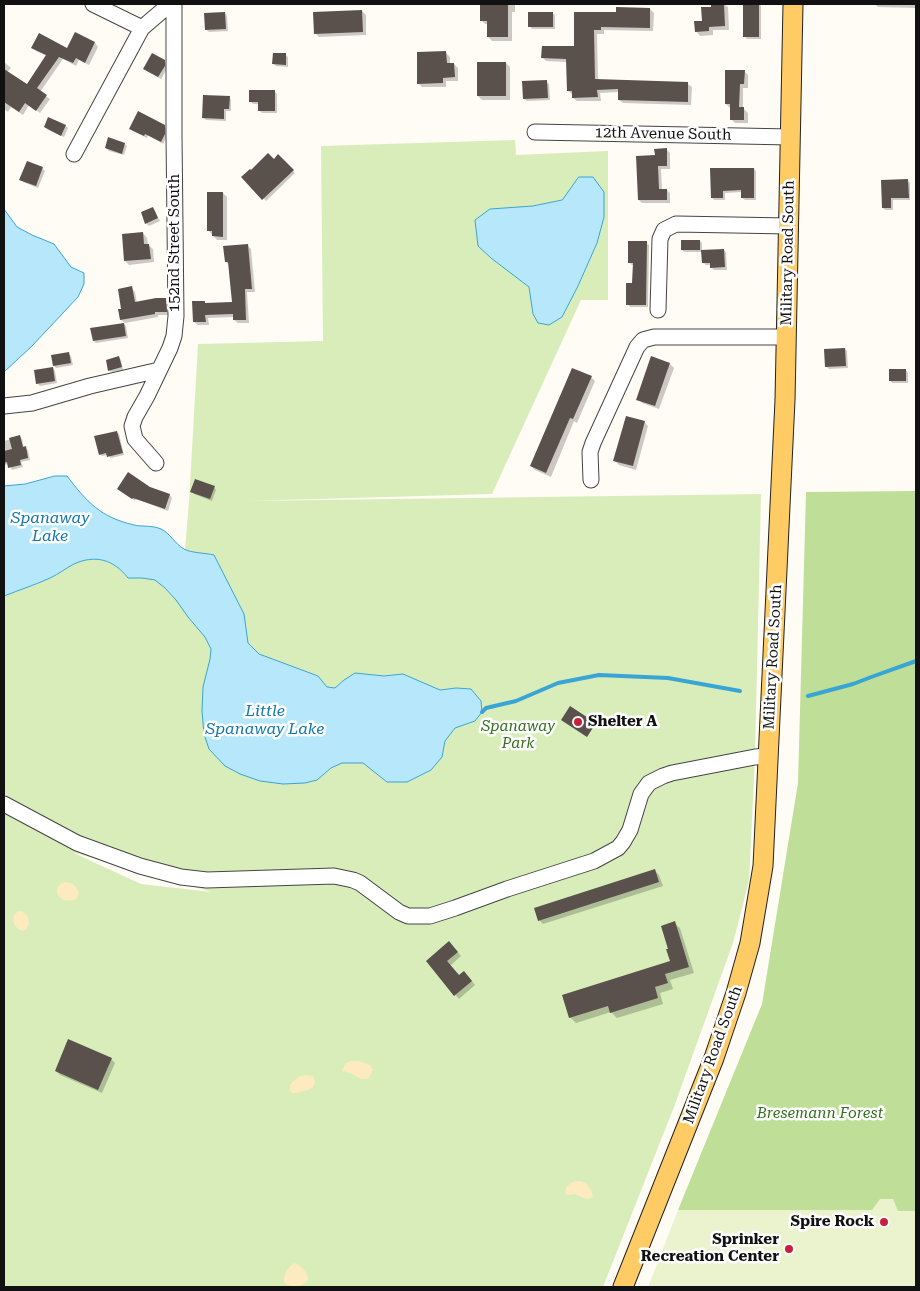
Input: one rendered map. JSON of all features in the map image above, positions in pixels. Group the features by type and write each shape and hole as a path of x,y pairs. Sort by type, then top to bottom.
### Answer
{"main road":[{"name":"Military Road South","path":"623,1287 714,1058 745,965 763,866 785,400 794,4"}],"street":[{"path":"93,4 142,28"},
{"path":"74,154 142,28 170,4"},
{"name":"152nd Street South","path":"156,463 135,439 132,426 170,348 174,336 176,316 174,4"},
{"name":"12th Avenue South","path":"535,132 791,137"},
{"path":"658,310 660,240 664,230 676,224 789,226"},
{"path":"591,480 590,452 593,443 639,343 643,340 654,337 786,337"},
{"path":"4,406 32,403 90,386 159,370"},
{"path":"4,804 77,842 164,873 208,880 334,876 360,883 399,912 408,916 430,916 610,853 624,842 630,830 641,794 645,788 649,783 663,776 755,756 768,756"}],"green space":[{"name":"Spanaway Park","path":"515,140 516,155 608,151 608,300 581,300 492,494 246,501 761,494 755,757 749,881 733,943 674,1107 603,1287 4,1287 4,596 50,578 74,564 90,559 104,560 111,563 128,578 154,580 185,549 198,344 323,341 321,146","holes":["579,177 597,243 562,317 533,314 529,287 478,246 533,206 563,200","75,853 212,892 141,884"]},
{"name":"Bresemann Forest","path":"916,491 916,1211 678,1210 762,1004 798,783 806,492"},
{"name":"Sprinker Recreation Center","path":"880,1199 893,1199 898,1211 916,1211 916,1287 648,1287 678,1210 872,1210"}],"sand":[{"path":"65,882 77,888 79,893 76,899 65,900 57,894 57,887"},
{"path":"18,911 25,913 29,922 24,931 17,928 14,923 14,915"},
{"path":"350,1061 359,1061 370,1065 373,1070 368,1079 361,1079 342,1071 345,1064"},
{"path":"305,1075 313,1076 315,1083 313,1087 297,1093 290,1091 290,1085 293,1081"},
{"path":"580,1181 590,1188 593,1196 591,1198 586,1199 575,1194 566,1195 565,1192 569,1185"},
{"path":"294,1263 304,1270 308,1277 308,1280 299,1286 290,1286 284,1282 286,1271"}],"water":[{"path":"579,177 593,177 604,192 604,217 597,243 562,317 549,325 538,323 533,314 529,287 478,246 475,220 490,209 533,206 562,200"},
{"path":"4,209 17,227 54,244 71,267 84,273 84,284 78,297 31,347 4,372"},
{"name":"Little Spanaway Lake","path":"55,476 67,476 88,501 112,518 134,525 158,528 167,533 184,549 214,555 244,614 248,643 259,654 318,676 327,687 335,688 355,673 384,676 403,674 440,690 471,689 481,701 482,712 475,721 455,728 445,741 442,757 431,770 407,782 387,782 363,763 342,763 331,768 317,780 305,783 283,784 260,781 225,766 209,749 204,734 202,711 203,687 211,649 205,637 176,600 155,580 128,578 111,563 104,560 90,559 74,564 50,578 4,596 4,486 25,484"}],"building":[{"path":"480,4 508,4 508,37 487,37 487,21 480,21"},
{"path":"711,4 724,4 725,26 709,27 709,31 695,32 694,21 702,21 701,7 711,7"},
{"path":"743,4 759,4 759,37 743,37"},
{"path":"616,7 650,8 650,28 601,27 601,30 594,30 595,79 688,82 688,102 618,100 618,89 597,90 598,97 572,98 572,91 567,91 566,59 541,58 542,46 574,46 574,12 616,12"},
{"path":"362,10 363,32 314,34 313,12"},
{"path":"225,12 226,29 205,30 204,13"},
{"path":"528,12 553,12 553,27 528,27"},
{"path":"75,32 95,42 85,63 76,58 73,63 59,57 37,88 47,95 36,111 25,103 19,112 4,102 4,69 27,84 46,55 31,48 39,33 67,48"},
{"path":"446,51 447,63 454,63 455,77 443,78 443,83 417,84 417,52"},
{"path":"152,53 165,60 165,66 158,77 143,69"},
{"path":"273,53 286,53 286,65 272,64"},
{"path":"477,62 506,62 506,96 477,96"},
{"path":"725,70 745,70 744,84 740,84 739,107 744,107 744,120 730,120 730,104 725,104"},
{"path":"547,80 548,98 523,99 522,81"},
{"path":"249,90 275,90 275,111 258,111 258,102 249,102"},
{"path":"203,95 230,96 229,109 224,109 224,119 202,118"},
{"path":"138,111 165,125 165,134 161,142 129,129"},
{"path":"48,117 66,125 61,136 44,127"},
{"path":"108,137 125,143 122,154 105,148"},
{"path":"667,148 667,166 658,166 659,189 667,189 667,200 638,200 636,156 655,155 654,149"},
{"path":"268,153 274,159 278,154 294,170 262,200 241,177"},
{"path":"27,161 43,167 36,186 19,180"},
{"path":"710,168 754,168 754,198 741,198 741,190 723,191 723,198 711,198"},
{"path":"908,179 909,198 891,198 891,208 882,208 881,180"},
{"path":"207,192 223,192 223,237 212,236 212,231 207,231"},
{"path":"153,207 158,218 145,224 141,212"},
{"path":"143,232 144,244 149,244 151,259 124,261 122,234"},
{"path":"681,240 700,240 700,250 681,250"},
{"path":"628,241 647,241 646,305 626,305 626,283 632,283 633,263 628,263"},
{"path":"248,244 252,289 245,289 246,320 233,320 233,314 205,315 206,322 193,322 192,301 205,301 205,303 232,302 228,262 225,262 223,246"},
{"path":"724,249 725,267 710,268 710,263 702,263 701,250"},
{"path":"132,286 135,302 166,298 167,312 155,312 155,314 120,320 118,309 121,309 118,289"},
{"path":"124,323 126,336 93,341 90,328"},
{"path":"845,348 846,366 825,367 824,349"},
{"path":"69,352 71,363 53,366 51,355"},
{"path":"119,356 122,367 108,371 106,360"},
{"path":"651,356 670,363 655,406 636,400"},
{"path":"53,367 55,381 36,384 34,370"},
{"path":"572,368 592,376 573,419 570,418 546,473 530,466"},
{"path":"889,369 906,369 906,381 889,381"},
{"path":"626,416 645,421 633,466 613,461"},
{"path":"117,431 123,453 107,457 106,453 99,455 94,436"},
{"path":"20,435 23,447 26,446 28,458 20,460 21,465 8,468 7,462 4,463 4,451 12,449 9,438"},
{"path":"128,472 150,487 170,494 165,509 132,499 117,489"},
{"path":"195,479 215,486 210,499 190,492"},
{"name":"Shelter A","path":"570,706 596,723 587,737 561,720"},
{"path":"655,869 659,882 538,921 534,908"},
{"path":"675,921 689,967 665,974 668,983 655,987 658,998 610,1013 608,1006 569,1018 562,995 670,961 661,926"},
{"path":"449,941 458,952 447,961 459,975 464,971 472,981 454,996 426,961"},
{"path":"68,1039 112,1058 98,1090 55,1071"}],"waterway":[{"path":"808,696 853,684 916,661"},
{"path":"482,712 486,708 516,701 558,683 599,675 668,678 740,691"}],"place":[{"name":"Shelter A","path":"578,722"},
{"name":"Spire Rock","path":"884,1222"},
{"name":"Sprinker Recreation Center","path":"789,1249"}],"water label":[{"name":"Spanaway Lake","path":"50,527"}]}
